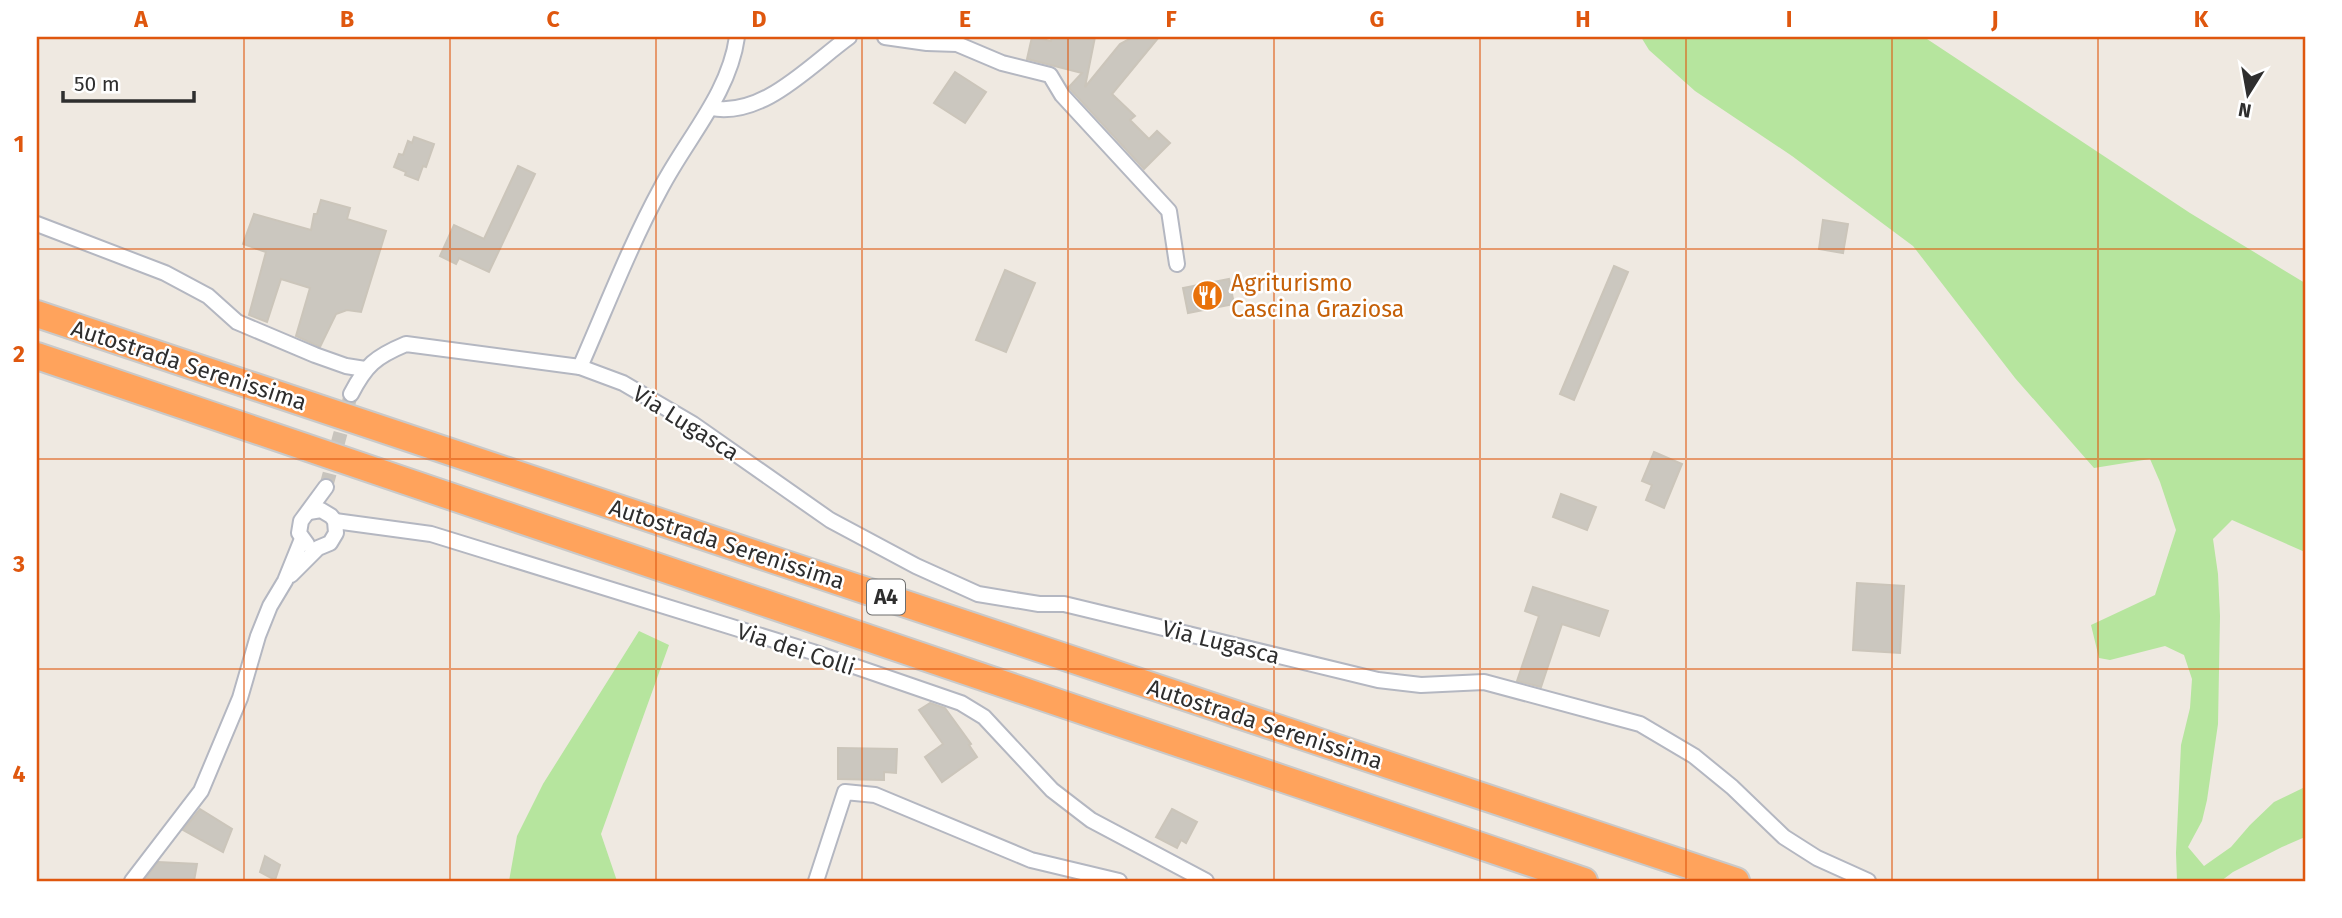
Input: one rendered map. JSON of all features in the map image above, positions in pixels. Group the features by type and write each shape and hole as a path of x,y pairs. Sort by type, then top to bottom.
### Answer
{"highway":[{"name":"Autostrada Serenissima","path":"37,314 1736,881"},
{"name":"Autostrada Serenissima","path":"37,356 1584,881"}],"street":[{"path":"580,367 661,187 711,108 725,77 737,37"},
{"path":"711,108 727,111 754,104 795,80 849,37"},
{"path":"885,37 957,44 1002,63 1050,75 1062,94 1169,211 1177,264"},
{"path":"37,225 165,273 208,296 237,322 315,355 346,366 365,369 351,394"},
{"name":"Via Lugasca","path":"365,369 387,352 406,344 580,367 623,383 693,424 830,520 916,566 978,594 1039,604 1065,604 1378,680 1421,685 1484,682 1640,724 1694,755 1732,787 1784,838 1818,858 1868,881"},
{"path":"132,881 201,791 240,698 258,636 270,606 285,581 302,539 300,521 326,487 336,533 334,539 330,544 318,548 285,581"},
{"path":"309,512 321,510 331,517"},
{"name":"Via dei Colli","path":"331,517 373,527 430,534 813,652 961,703 984,717 1052,790 1091,820 1206,881"},
{"path":"334,539 373,527"},
{"path":"302,539 318,548"},
{"path":"816,881 845,792 875,795 1031,860 1119,881"}],"green space":[{"path":"1641,37 1924,37 2190,213 2305,283 2305,552 2232,520 2213,539 2220,616 2218,724 2202,821 2188,847 2204,866 2231,847 2274,802 2305,787 2305,837 2233,872 2221,881 2177,881 2181,745 2190,708 2192,679 2184,655 2165,646 2110,660 2099,658 2091,625 2155,595 2176,530 2150,459 2094,468 2015,378 1913,246 1792,156 1695,91 1649,50"},
{"path":"639,631 669,645 601,834 617,881 509,881 517,836 543,784"}],"building":[{"path":"1032,37 1051,41 1052,37 1095,37 1085,87 1120,44 1133,37 1159,37 1112,94 1135,116 1130,120 1149,139 1157,131 1170,143 1144,169 1070,89 1082,73 1027,59"},
{"path":"955,72 986,92 965,123 934,103"},
{"path":"414,137 434,144 418,180 394,167 399,154 403,155 408,141 412,143"},
{"path":"518,166 535,174 489,272 459,258 456,264 440,256 454,225 484,239"},
{"path":"321,200 350,208 347,219 386,231 361,312 347,310 336,314 320,347 296,336 310,288 281,279 267,322 249,315 266,252 243,244 254,214 311,230 314,214 317,214"},
{"path":"1823,220 1848,224 1843,253 1819,249"},
{"path":"1614,266 1628,272 1574,400 1560,394"},
{"path":"1005,270 1035,283 1006,352 976,340"},
{"name":"Agriturismo Cascina Graziosa","path":"1229,279 1234,304 1188,313 1183,288"},
{"path":"1654,452 1682,464 1664,508 1646,500 1652,485 1642,481"},
{"path":"1561,494 1596,507 1587,530 1553,517"},
{"path":"1857,583 1904,586 1900,653 1853,650"},
{"path":"1533,587 1608,611 1599,636 1562,624 1541,687 1517,681 1539,616 1525,611"},
{"path":"930,703 945,708 977,757 942,782 925,757 943,744 919,710"},
{"path":"838,748 897,749 896,773 884,772 884,780 838,779"},
{"path":"200,809 232,829 223,852 183,830"},
{"path":"1172,809 1197,822 1186,843 1181,840 1177,848 1156,837"},
{"path":"265,856 280,865 275,880 260,872"},
{"path":"158,862 197,864 194,881 144,881"}],"tunnel":[{"path":"326,487 351,394"}],"place":[{"name":"Agriturismo Cascina Graziosa","path":"1208,296"}]}
